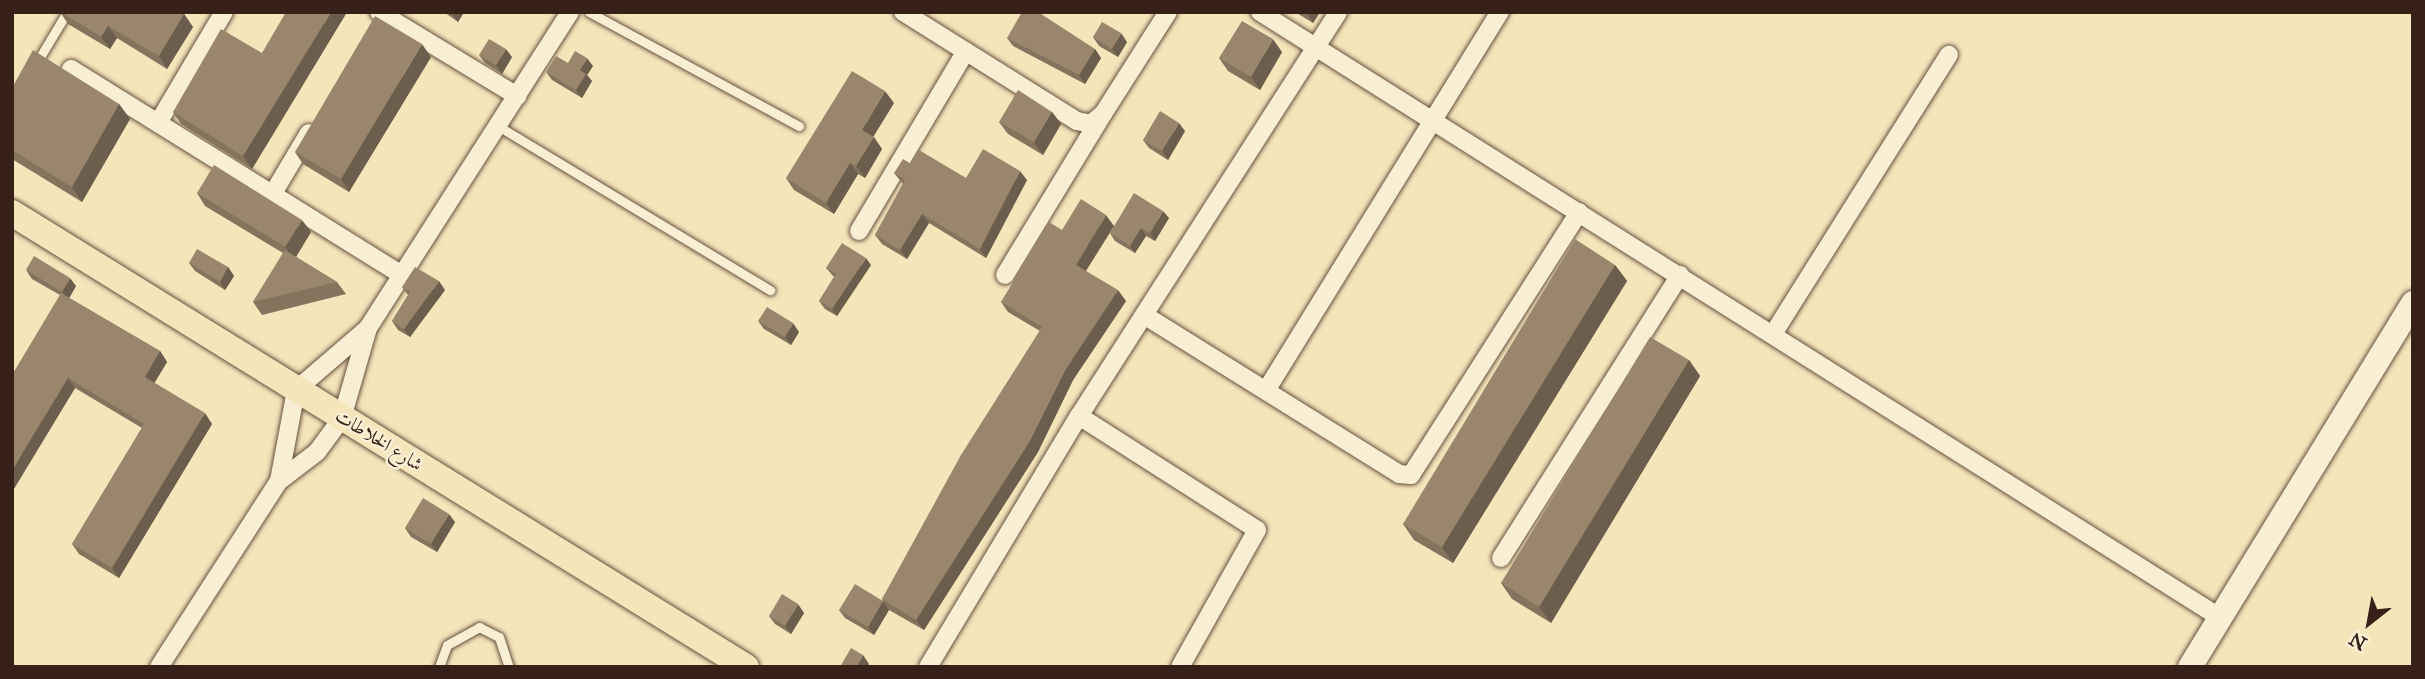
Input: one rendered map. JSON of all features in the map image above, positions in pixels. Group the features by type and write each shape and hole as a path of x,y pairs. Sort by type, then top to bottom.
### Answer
{"main road":[{"name":"شارع الخلاطات","path":"12,213 746,667"},
{"path":"2190,667 2413,303"}],"street":[{"path":"158,123 224,12"},
{"path":"279,481 296,390 368,328 570,12"},
{"path":"903,12 1077,121 1091,124 1103,114"},
{"path":"1005,275 1168,12"},
{"path":"1260,12 2221,618"},
{"path":"929,667 1079,416 1338,12"},
{"path":"1267,389 1500,12"},
{"path":"378,17 517,96"},
{"path":"859,231 966,51"},
{"path":"1773,334 1949,55"},
{"path":"71,69 403,276"},
{"path":"272,195 319,116"},
{"path":"1143,316 1267,389 1399,474 1411,475 1579,212"},
{"path":"1502,558 1680,275"},
{"path":"159,667 279,481 317,452 342,418 368,328"},
{"path":"1079,416 1257,530 1181,667"}],"lane":[{"path":"33,69 67,12"},
{"path":"589,12 799,126"},
{"path":"498,126 770,290"},
{"path":"439,667 447,645 478,627 499,637 509,667"}],"building":[{"path":"61,12 184,14 159,56 108,26 101,37"},
{"path":"286,12 331,12 243,156 173,112 221,29 262,53"},
{"path":"1022,12 1038,12 1095,49 1079,75 1007,38"},
{"path":"375,16 422,44 341,179 295,152"},
{"path":"1242,21 1273,39 1251,77 1219,58"},
{"path":"1102,22 1121,33 1112,49 1093,37"},
{"path":"489,39 506,49 496,65 479,55"},
{"path":"33,50 119,104 72,187 12,150 12,88"},
{"path":"575,51 587,58 580,70 586,74 576,90 546,72 556,56 568,63"},
{"path":"852,71 885,91 862,130 874,137 856,166 850,163 826,203 786,178"},
{"path":"1018,90 1052,112 1034,142 999,122"},
{"path":"1160,111 1179,123 1162,151 1143,140"},
{"path":"983,149 1020,171 980,249 922,214 900,250 875,235 905,180 894,173 903,159 911,164 919,150 966,178"},
{"path":"214,165 302,220 285,247 197,193"},
{"path":"1134,193 1163,211 1150,233 1141,228 1130,246 1110,233"},
{"path":"1081,199 1106,215 1076,265 1118,290 1066,369 1030,441 916,620 882,599 961,455 1042,327 1001,302 1049,222 1062,230"},
{"path":"1575,239 1615,265 1442,547 1403,524"},
{"path":"842,243 866,258 832,309 819,301 836,274 826,268"},
{"path":"197,249 228,267 220,282 189,263"},
{"path":"285,250 337,282 253,302"},
{"path":"34,256 70,278 62,292 26,270"},
{"path":"415,267 439,281 404,329 392,321 410,292 402,287"},
{"path":"61,293 160,351 145,377 205,413 112,568 72,544 144,424 68,378 12,470 12,375"},
{"path":"767,307 793,323 785,337 758,321"},
{"path":"1650,337 1689,360 1539,607 1501,583"},
{"path":"423,498 449,514 431,544 405,528"},
{"path":"855,584 883,601 868,627 839,610"},
{"path":"782,594 798,604 785,626 769,616"},
{"path":"851,648 863,655 856,667 840,667"}]}
